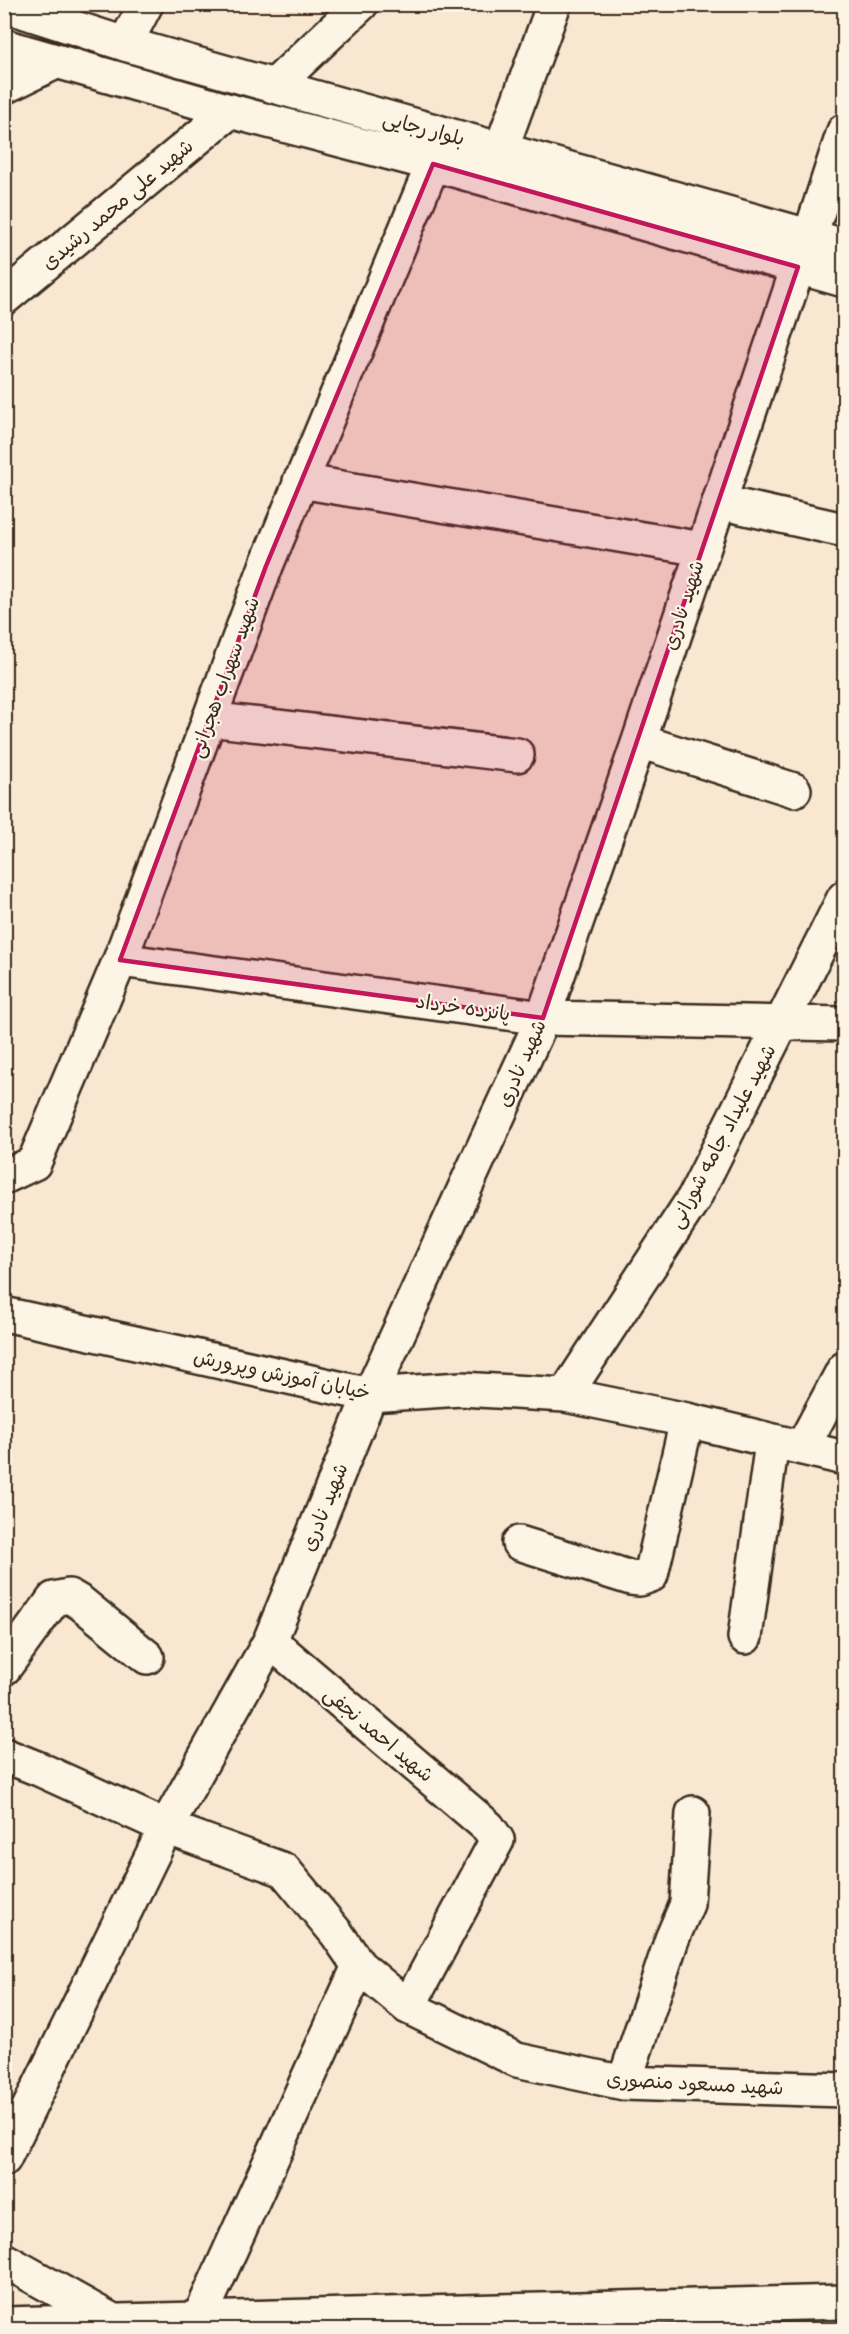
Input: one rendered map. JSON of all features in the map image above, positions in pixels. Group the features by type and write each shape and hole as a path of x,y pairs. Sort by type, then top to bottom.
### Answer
{"street":[{"path":"125,44 146,4"},
{"path":"274,86 361,4"},
{"path":"501,149 554,4"},
{"name":"بلوار رجایی","path":"4,5 125,44 844,246"},
{"name":"بلوار رجایی","path":"4,46 230,111 433,164 844,280"},
{"path":"4,87 56,62"},
{"name":"شهید علی محمد رشیدی","path":"4,298 230,111"},
{"path":"810,236 844,130"},
{"name":"شهید سهراب هجرانی","path":"4,1177 34,1163 120,960 266,566 433,164"},
{"name":"شهید نادری","path":"4,2159 166,1827 270,1641 370,1395 543,1018 639,741 798,267"},
{"path":"300,481 702,549"},
{"path":"718,502 844,530"},
{"path":"209,719 517,755"},
{"path":"639,741 794,790"},
{"name":"شهید علیداد جامه شورانی","path":"565,1395 694,1197 844,898"},
{"name":"پانزده خرداد","path":"120,960 543,1018 844,1024"},
{"name":"خیابان آموزش وپرورش","path":"4,1314 370,1395 461,1389 565,1395 687,1420 844,1458"},
{"path":"745,1637 787,1445 844,1369"},
{"path":"519,1543 631,1578 640,1579 651,1575 687,1420"},
{"path":"4,1668 54,1599 69,1596 81,1603 147,1657"},
{"name":"شهید احمد نجفی","path":"270,1641 488,1827 497,1840 408,2007"},
{"name":"شهید مسعود منصوری","path":"4,1755 166,1827 284,1870 338,1934 358,1966 408,2007 517,2060 624,2083 844,2090"},
{"path":"624,2083 672,1939 687,1904 693,1813"},
{"path":"199,2319 358,1966"},
{"path":"4,2260 114,2325"},
{"path":"4,2324 114,2325 199,2319 844,2302"}],"highlighted area":[{"path":"433,164 798,267 543,1018 120,960 266,566"}]}
